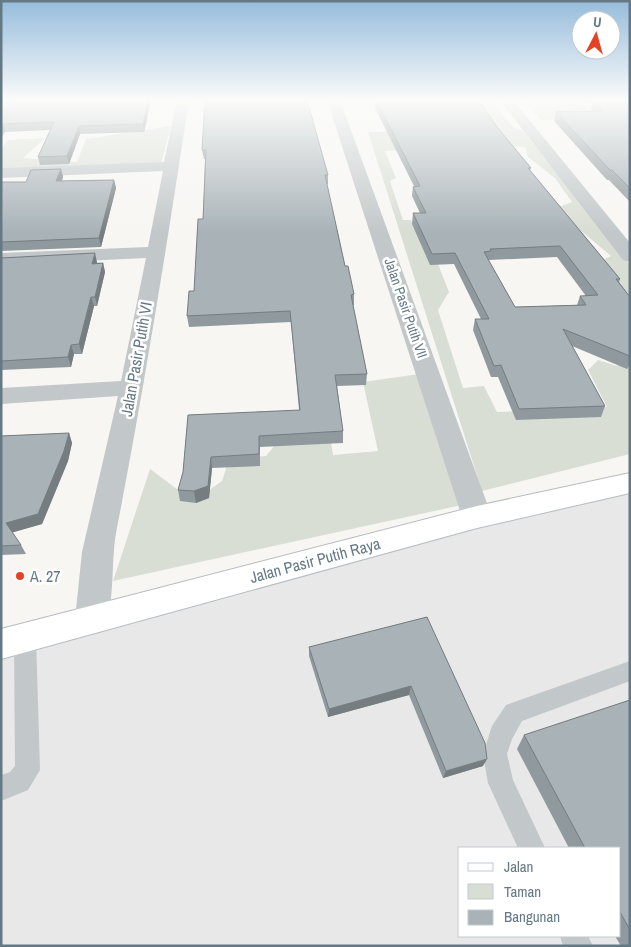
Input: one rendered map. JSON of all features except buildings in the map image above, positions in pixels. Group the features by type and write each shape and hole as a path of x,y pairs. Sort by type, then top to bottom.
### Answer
{"street":[{"name":"Jalan Pasir Putih VI","path":"92,619 97,552 132,388 175,144"},
{"name":"Jalan Pasir Putih VII","path":"348,144 478,517"},
{"path":"541,144 630,256"},
{"path":"1,173 171,166"},
{"path":"1,259 155,252"},
{"path":"1,396 132,388"},
{"name":"Jalan Pasir Putih Raya","path":"13,641 478,517 630,483"}],"lane":[{"path":"1,788 19,781 28,770 28,692 13,641"},
{"path":"532,847 501,783 495,754 501,734 514,713 630,671"}],"shaded area":[{"path":"630,483 630,946 1,946 1,644"}],"green space":[{"path":"4,144 38,144 23,158 77,162 84,144 166,144 161,163 1,168 1,150"},
{"path":"372,144 415,144 417,149 385,151 396,178 390,181 403,220 411,220 429,257 438,264 449,292 438,310 463,388 484,386 497,412 607,407 588,370 598,360 617,366 630,356 630,454 482,491"},
{"path":"534,144 630,265 630,301 598,262 611,256 567,219 559,207 572,202 555,178 528,157 525,147 499,145"},
{"path":"419,374 462,505 113,581 150,469 193,501 222,481 229,459 266,456 279,440 330,436 333,455 378,451 363,382"}],"place":[{"name":"A. 27","path":"20,576"}]}
